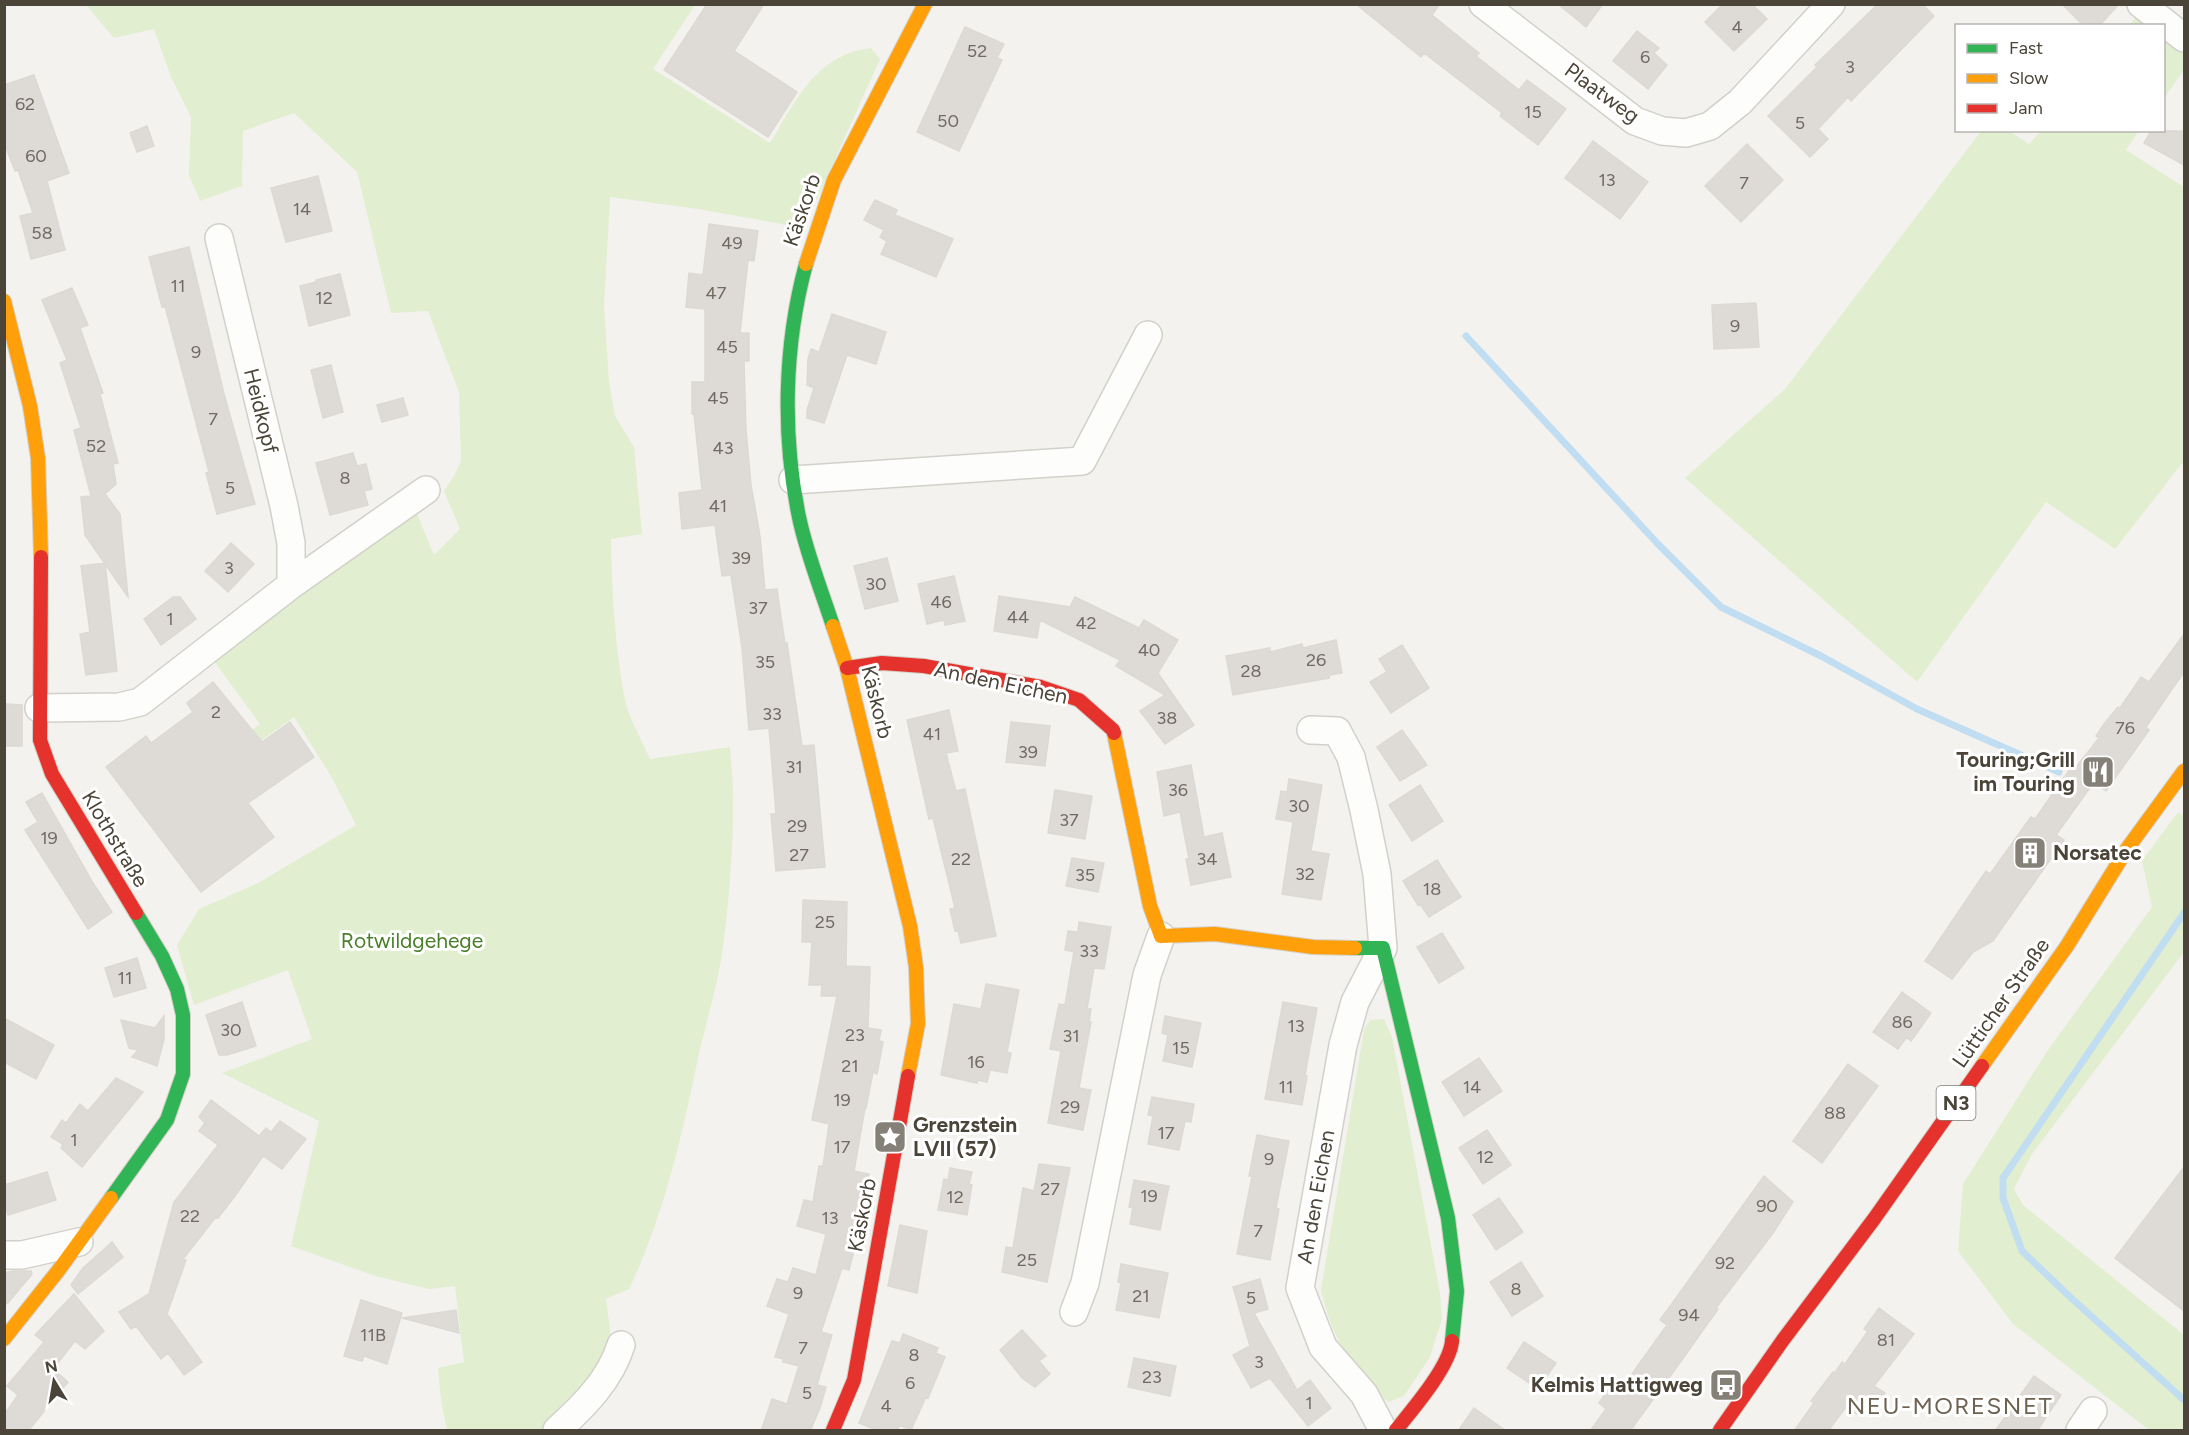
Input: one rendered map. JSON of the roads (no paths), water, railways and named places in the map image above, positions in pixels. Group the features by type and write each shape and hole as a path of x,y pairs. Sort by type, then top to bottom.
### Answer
{"street":[{"name":"Käskorb","path":"833,1431 854,1380 918,1024 916,967 910,926 847,668 799,519 793,480 788,416 789,356 803,276 834,180 925,4"},
{"name":"Plaatweg","path":"1483,4 1635,121 1662,131 1686,132 1710,126 1740,102 1831,4"},
{"path":"2141,4 2184,38"},
{"name":"Heidkopf","path":"219,238 284,506 291,543 291,585"},
{"name":"Klothstraße","path":"4,301 30,406 38,458 42,580 40,740 52,774 162,956 177,989 183,1015 183,1074 175,1101 166,1120 79,1242 4,1339"},
{"path":"793,480 1082,461 1148,336"},
{"path":"39,708 119,707 140,702 291,585 426,490"},
{"name":"An den Eichen","path":"847,668 882,663 924,666 1041,687 1079,700 1113,730 1150,906 1161,936"},
{"path":"1311,730 1337,731 1351,757 1377,874 1383,948 1448,1218 1457,1292 1451,1352 1396,1431"},
{"name":"Lütticher Straße","path":"1720,1431 2046,976 2127,849 2184,771"},
{"path":"1074,1312 1085,1283 1147,975 1161,936 1215,934 1312,947 1383,948"},
{"name":"An den Eichen","path":"1383,948 1355,1002 1343,1045 1300,1288 1323,1347 1364,1394 1383,1431"},
{"path":"4,1255 22,1255 79,1242"},
{"path":"557,1431 603,1382 615,1363 621,1345"}],"waterway":[{"path":"1466,336 1657,543 1721,607 1821,656 1917,709 2059,772"},
{"path":"2184,913 2003,1178 2003,1198 2022,1251 2184,1400"}],"place":[{"name":"Touring;Grill im Touring","path":"2098,772"},
{"name":"Norsatec","path":"2030,853"},
{"name":"Grenzstein LVII (57)","path":"890,1137"},
{"name":"Kelmis Hattigweg","path":"1726,1385"}],"district":[{"name":"NEU-MORESNET","path":"1950,1406"}],"park label":[{"name":"Rotwildgehege","path":"412,941"}]}
